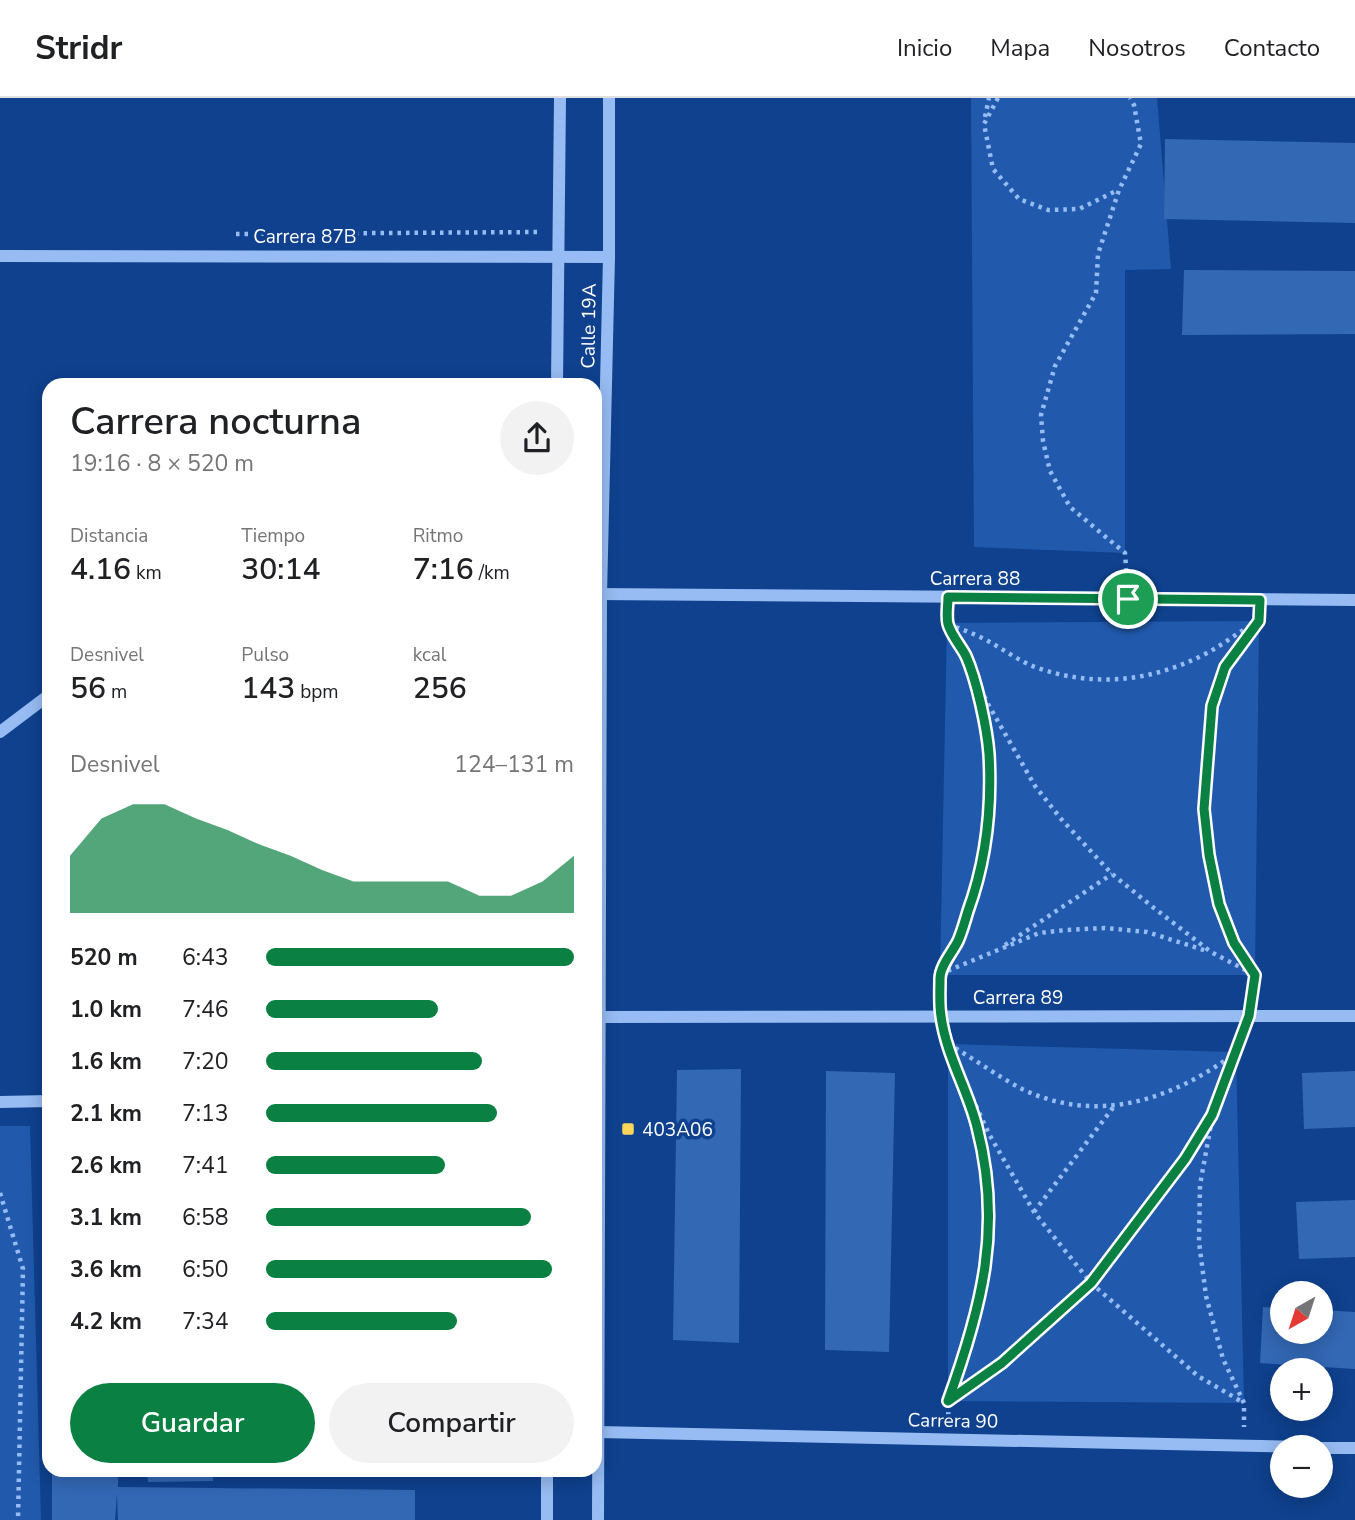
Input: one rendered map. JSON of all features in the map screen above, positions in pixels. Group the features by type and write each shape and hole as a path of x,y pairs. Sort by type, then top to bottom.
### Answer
{"street":[{"name":"Calle 19A","path":"557,378 560,98"},
{"name":"Calle 19A","path":"602,471 609,257 609,98"},
{"name":"Carrera 87B","path":"0,256 609,257"},
{"name":"Carrera 88","path":"602,594 1355,600"},
{"path":"0,732 42,700"},
{"name":"Carrera 89","path":"602,1017 1355,1016"},
{"path":"0,1102 42,1101"},
{"name":"Carrera 90","path":"602,1432 1270,1446"},
{"path":"1333,1448 1355,1448"},
{"path":"547,1477 547,1520"},
{"name":"Calle 19A","path":"598,1477 598,1520"}],"path":[{"path":"989,98 984,124 993,169 1019,199 1048,210 1079,209 1119,190"},
{"path":"984,124 998,98"},
{"path":"1128,599 1125,553 1070,507 1050,471 1043,441 1041,415 1055,366 1096,293 1098,254 1119,190 1141,144 1134,105 1129,98"},
{"path":"233,234 541,233 541,219"},
{"path":"948,597 947,623 988,704 1035,786 1112,874 1211,953"},
{"path":"948,1401 1002,1363 1091,1283 1185,1159 1212,1115 1249,1016 1255,975 1234,943 1219,904 1209,855 1204,809 1212,706 1225,667 1259,621 1260,600"},
{"path":"947,623 985,639 1033,667 1101,681 1125,680 1165,670 1207,653 1259,621"},
{"path":"947,1440 948,1401 967,1349 982,1295 989,1217 987,1167 977,1124 941,1017 940,975 958,941 970,907 985,847 989,807 989,753 982,713 966,657"},
{"path":"995,952 1112,874"},
{"path":"940,975 1039,933 1105,928 1147,932 1211,953 1255,975"},
{"path":"948,1044 1021,1088 1057,1103 1097,1106 1136,1103 1170,1092 1215,1068 1236,1052"},
{"path":"948,1044 989,1134 1034,1212 1091,1283 1198,1376 1244,1403"},
{"path":"1034,1212 1115,1105"},
{"path":"1212,1115 1200,1185 1199,1242 1206,1296 1223,1359 1244,1403 1244,1446"},
{"path":"0,1193 23,1269 19,1520"}],"shaded area":[{"path":"971,98 1157,98 1171,269 1125,270 1125,553 974,547"},
{"path":"1259,621 1255,975 940,975 947,623"},
{"path":"948,1044 1236,1052 1244,1403 948,1401"},
{"path":"0,1126 30,1126 41,1520 0,1520"}],"building":[{"path":"1165,139 1355,143 1355,223 1164,219"},
{"path":"1184,270 1355,271 1355,334 1182,335"},
{"path":"741,1069 739,1343 673,1340 677,1070"},
{"path":"826,1071 895,1073 889,1352 825,1350"},
{"path":"1355,1071 1355,1127 1304,1129 1302,1073"},
{"path":"1355,1200 1355,1257 1299,1259 1296,1202"},
{"path":"1263,1307 1270,1307 1270,1344 1334,1344 1334,1311 1355,1312 1355,1369 1333,1368 1333,1358 1270,1358 1270,1364 1260,1363"},
{"path":"52,1477 118,1477 118,1487 415,1490 415,1520 118,1520 117,1494 115,1520 52,1520"},
{"path":"148,1477 213,1477 213,1481 148,1482"}],"place":[{"name":"403A06","path":"628,1129"}],"route":[{"path":"948,597 1128,599 1260,600 1259,621 1225,667 1212,706 1204,809 1209,855 1219,904 1234,943 1255,975 1249,1016 1210,1119 1185,1159 1091,1283 1002,1363 948,1401 967,1349 982,1295 989,1217 987,1167 977,1124 941,1017 940,975 958,941 978,879 989,807 989,753 982,713 966,657 947,623 948,597"}]}
